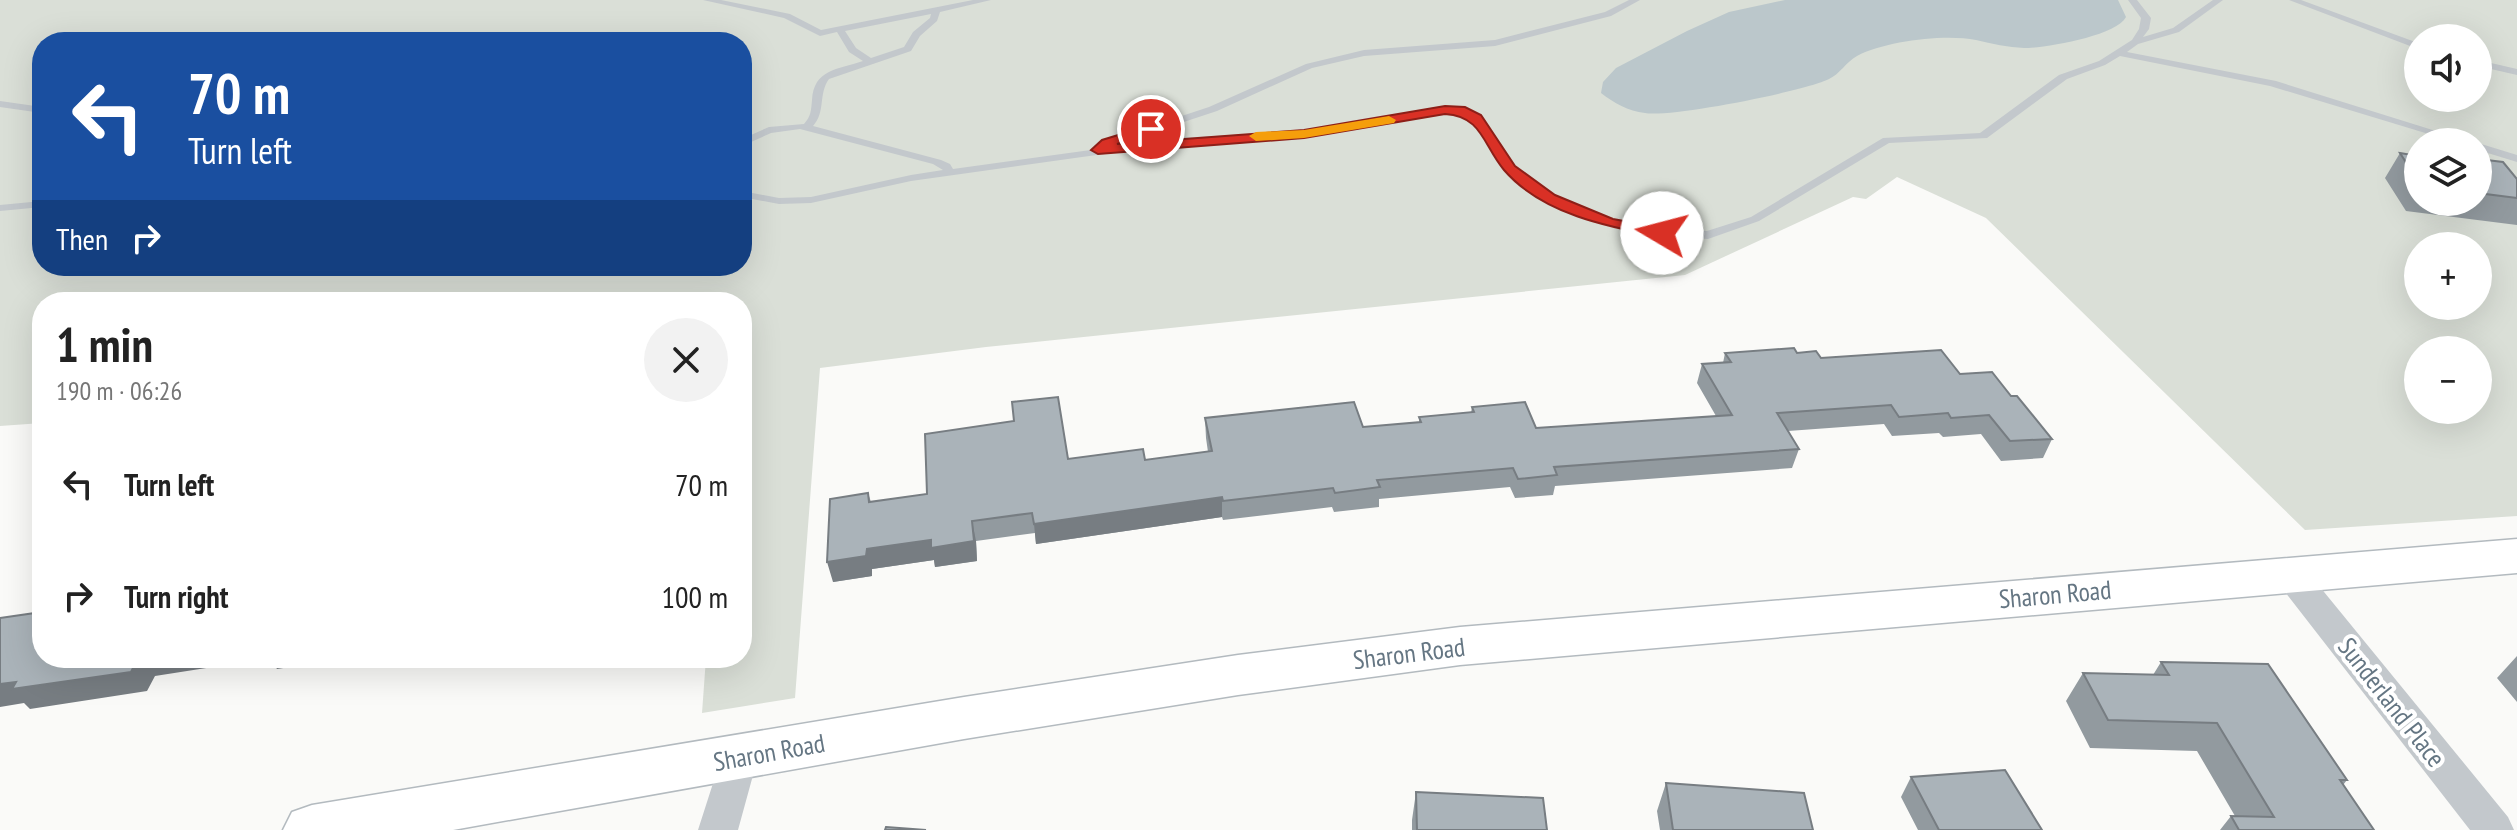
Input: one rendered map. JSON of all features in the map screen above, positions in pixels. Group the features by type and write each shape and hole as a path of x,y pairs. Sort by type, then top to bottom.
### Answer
{"street":[{"name":"Sharon Road","path":"312,830 1238,675 1460,646 2517,556"},
{"name":"Sunderland Place","path":"2290,574 2494,830"},
{"path":"718,830 739,757"}],"lane":[{"path":"707,0 787,16 818,32 987,0"},
{"path":"1098,152 1107,143 1213,109 1309,66 1364,53 1495,43 1608,14 1636,0"},
{"path":"2132,0 2146,18 2144,29 2136,39 2139,41"},
{"path":"752,196 779,201 811,200 950,172 1179,141 1304,134 1460,110 1476,118 1510,169 1560,204 1625,227 1708,235 1755,219 1887,140 1983,136 2057,81 2139,41 2176,30 2219,0"},
{"path":"2293,0 2404,41"},
{"path":"807,127 816,117 817,91 823,79 908,49 916,34 934,19 936,11"},
{"path":"840,30 852,50 869,61"},
{"path":"2119,53 2253,79 2419,128"},
{"path":"2492,66 2517,72"},
{"path":"0,104 32,109"},
{"path":"752,139 778,128 807,127 937,162 948,167 950,172"},
{"path":"2492,151 2517,159"},
{"path":"0,208 32,205"}],"shaded area":[{"path":"0,0 2517,0 2517,516 2305,530 1986,218 1897,177 1866,199 1853,197 1685,275 986,347 820,368 795,698 702,713 705,668 752,668 752,292 32,292 32,424 0,426"},
{"path":"1785,0 2118,0 2126,17 2120,24 2095,35 2034,47 2012,47 1963,38 1932,38 1883,46 1857,56 1833,77 1815,84 1708,108 1645,113 1622,106 1601,93 1603,82 1616,68 1687,31 1729,12"}],"building":[{"path":"2492,161 2503,162 2517,179 2517,198 2492,195"},
{"path":"1794,348 1797,353 1816,351 1821,358 1941,350 1960,374 1992,372 2011,396 2017,396 2052,439 2010,441 1989,415 1951,418 1948,413 1899,417 1891,405 1777,413 1799,449 1554,467 1557,475 1518,479 1513,468 1377,480 1380,487 1335,493 1333,488 1223,501 1222,497 1034,524 1032,513 972,521 974,541 931,548 931,540 867,549 866,556 827,562 830,499 868,493 869,502 927,494 925,434 1014,421 1012,402 1058,397 1068,459 1143,449 1145,460 1212,451 1205,418 1354,402 1363,427 1421,422 1419,417 1474,412 1472,407 1525,402 1536,428 1732,415 1702,364 1731,362 1725,353"},
{"path":"32,613 32,668 133,668 131,672 12,689 16,682 0,684 0,618"},
{"path":"2161,662 2268,664 2347,780 2340,780 2374,830 2239,830 2231,816 2274,817 2217,723 2108,720 2083,673 2169,675"},
{"path":"2005,770 2042,830 1939,830 1911,777"},
{"path":"1666,783 1804,793 1813,830 1673,830"},
{"path":"1416,792 1543,798 1547,830 1417,830"},
{"path":"886,827 926,830 885,830"}],"slow traffic":[{"path":"1256,136 1322,132 1389,120"}],"route":[{"path":"1151,129 1107,143 1098,152 1179,141 1304,134 1445,110 1465,111 1476,118 1510,169 1549,198 1609,223 1662,233"}]}
